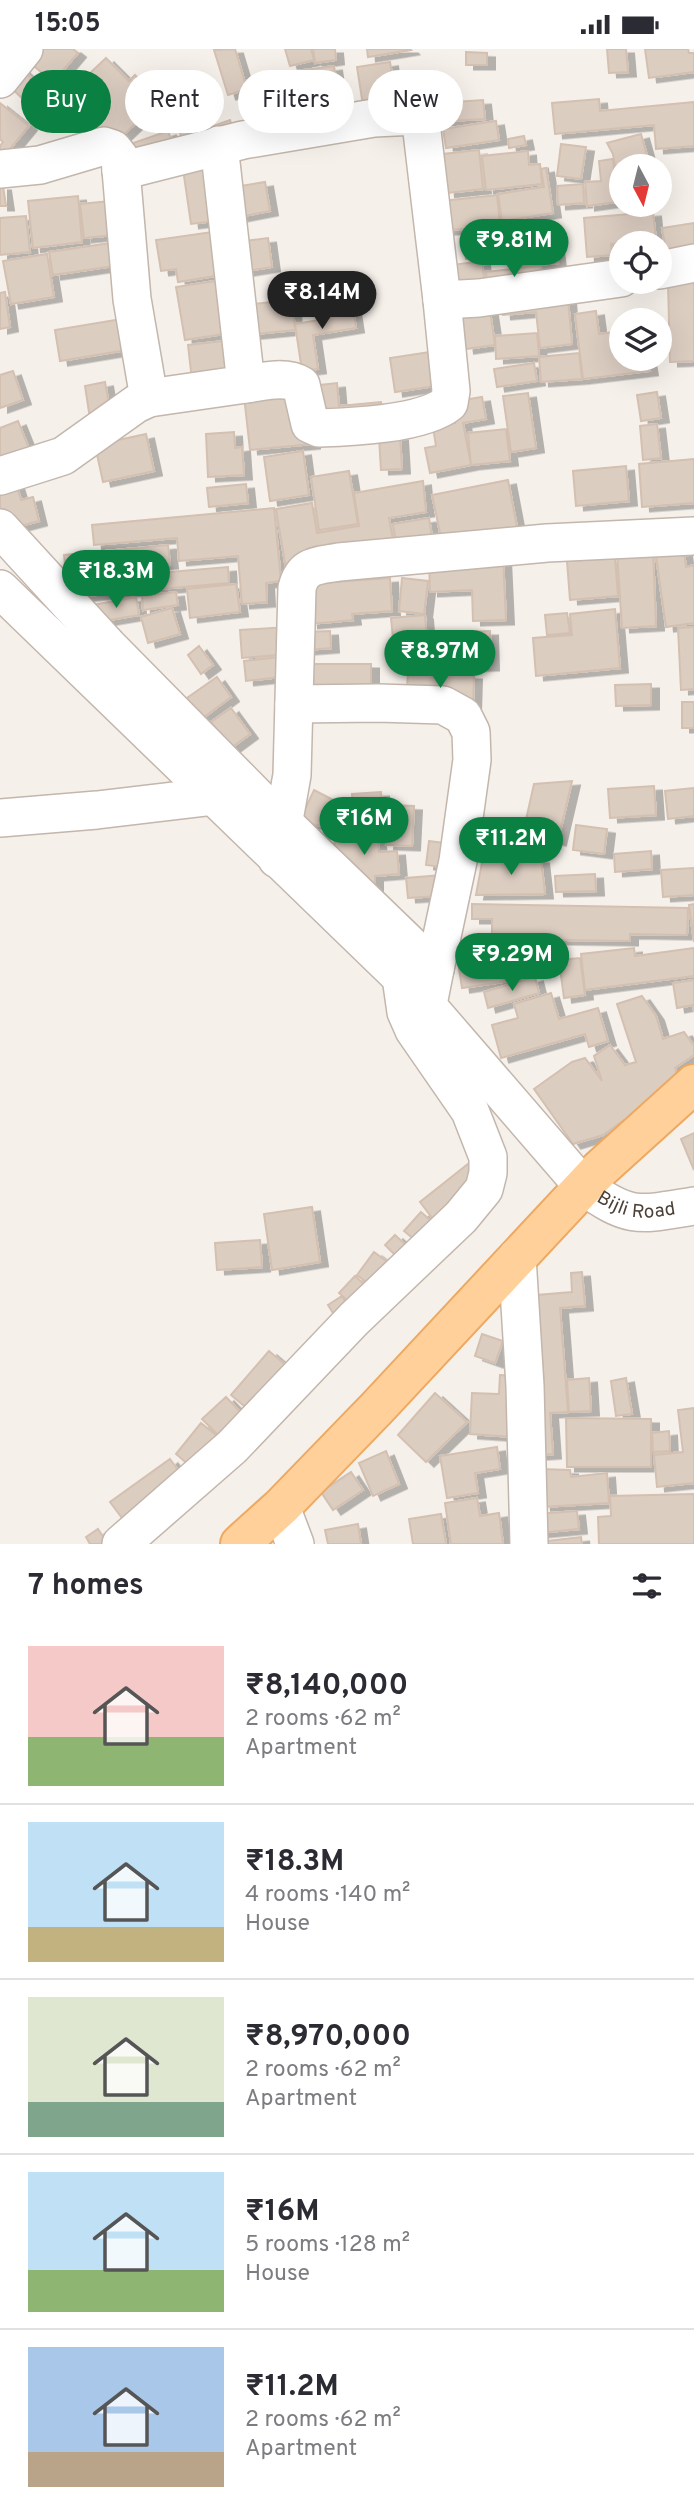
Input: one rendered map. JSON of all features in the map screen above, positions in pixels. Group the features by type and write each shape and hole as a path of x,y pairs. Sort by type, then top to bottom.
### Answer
{"main road":[{"path":"240,1544 281,1507 377,1408 583,1186 694,1084"}],"street":[{"path":"0,79 24,49"},
{"path":"0,476 63,456 136,404 149,398 246,384 295,381 301,385 310,423 319,428 395,421 439,411 449,403 451,391 424,143 421,123 416,116 374,118 219,145 121,171"},
{"path":"219,145 246,384"},
{"path":"0,169 40,165 104,146 113,149 120,158 132,299 149,398"},
{"path":"672,269 694,264"},
{"path":"442,300 479,298 609,280"},
{"path":"0,528 108,646 284,822 421,983"},
{"path":"277,859 292,775 297,588 301,574 311,567 339,562 547,543 694,536"},
{"path":"0,589 277,859 421,983"},
{"path":"121,1544 232,1447 354,1319 461,1217 484,1189 488,1173 488,1157 470,1111 414,1030 407,1012 421,983 458,861 472,760 471,732 463,716 443,705 294,705"},
{"path":"0,818 215,796"},
{"name":"Bijli Road","path":"421,983 583,1186 609,1205 627,1211 644,1214 694,1206"},
{"path":"517,1257 525,1385 529,1544"},
{"path":"281,1507 295,1544"}],"building":[{"path":"38,49 73,49 78,53 63,70 39,70 28,61"},
{"path":"235,49 241,70 238,70 238,92 228,95 224,70 220,70 214,50"},
{"path":"285,49 311,49 314,60 290,66"},
{"path":"313,49 335,49 336,60 315,63"},
{"path":"367,49 410,49 411,50 368,57"},
{"path":"607,49 626,49 628,72 609,73"},
{"path":"645,49 688,49 689,53 694,53 694,72 649,78"},
{"path":"466,52 487,53 487,65 466,65"},
{"path":"106,58 125,77 126,133 114,144 103,133 111,133 111,70 93,70"},
{"path":"390,62 391,70 368,70 368,118 365,118 357,67"},
{"path":"334,66 335,70 303,70"},
{"path":"21,68 23,70 21,97 6,83"},
{"path":"599,99 600,111 694,102 694,146 656,149 654,125 555,134 552,103"},
{"path":"483,100 485,119 463,120 463,101"},
{"path":"0,103 21,120 21,133 23,133 0,161 0,146 3,142 0,139"},
{"path":"230,120 235,135 186,151 180,133 224,133 224,122"},
{"path":"496,121 499,140 446,148 444,133 463,133 463,126"},
{"path":"169,133 178,158 119,148"},
{"path":"641,134 647,154 613,154 607,143"},
{"path":"524,136 526,145 509,148 508,139"},
{"path":"561,144 586,147 581,179 557,176"},
{"path":"479,150 483,189 447,193 443,154"},
{"path":"528,151 529,165 540,164 542,184 486,190 482,156"},
{"path":"609,160 609,203 587,206 585,182 601,181 599,161"},
{"path":"208,166 216,221 191,224 183,169"},
{"path":"546,168 553,213 502,221 498,194 544,187 541,169"},
{"path":"265,182 270,211 233,218 228,188"},
{"path":"583,184 584,203 558,205 557,186"},
{"path":"0,186 3,186 6,206 0,206"},
{"path":"497,195 500,226 436,231 433,202"},
{"path":"78,196 82,242 33,248 28,201"},
{"path":"110,201 114,235 84,238 80,204"},
{"path":"26,216 30,252 0,255 0,218"},
{"path":"654,217 655,231 609,231 609,255 587,257 584,218"},
{"path":"694,223 694,261 672,264 672,231 662,231 662,228"},
{"path":"553,224 558,263 516,267 513,253 466,259 462,237"},
{"path":"234,229 240,272 178,282 176,269 161,271 156,240"},
{"path":"268,238 272,267 241,272 237,242"},
{"path":"124,241 128,264 53,275 49,252"},
{"path":"47,254 54,297 11,304 3,261"},
{"path":"482,261 486,295 441,301 436,267"},
{"path":"540,266 542,287 488,293 486,272"},
{"path":"235,278 243,331 185,340 176,287"},
{"path":"672,283 694,283 694,361 672,362 672,308 669,308 668,294 672,294"},
{"path":"5,292 10,327 0,329 0,293"},
{"path":"568,299 572,344 540,348 536,312 503,315 502,305"},
{"path":"292,300 295,330 245,335 243,305"},
{"path":"352,303 356,328 313,335 318,369 302,371 295,324 319,320 317,309"},
{"path":"489,305 495,345 466,349 460,309"},
{"path":"596,311 599,334 609,333 609,371 650,371 583,379 575,314"},
{"path":"134,317 139,348 60,361 55,330"},
{"path":"537,333 539,356 496,359 495,336"},
{"path":"233,340 238,384 193,389 188,345"},
{"path":"437,351 442,385 395,392 390,358"},
{"path":"579,353 582,379 541,382 539,357"},
{"path":"534,363 537,381 497,387 494,369"},
{"path":"13,371 23,400 0,408 0,375"},
{"path":"105,382 112,422 91,425 85,386"},
{"path":"337,383 339,406 381,402 383,426 315,432 311,386"},
{"path":"307,389 312,444 250,450 244,396"},
{"path":"657,392 661,418 641,421 637,395"},
{"path":"528,393 536,448 511,452 503,396"},
{"path":"482,397 486,419 463,423 471,465 430,473 425,448 436,446 433,427 455,423 451,402"},
{"path":"18,421 32,456 0,461 0,428"},
{"path":"657,424 661,458 643,460 640,426"},
{"path":"506,429 510,461 471,465 468,433"},
{"path":"234,432 235,448 242,447 244,475 208,477 206,434"},
{"path":"146,434 154,471 103,482 95,445"},
{"path":"400,436 402,469 381,470 379,438"},
{"path":"303,451 309,495 270,501 264,457"},
{"path":"694,459 694,503 642,507 639,464"},
{"path":"626,466 629,501 576,506 573,471"},
{"path":"349,471 358,524 319,530 311,477"},
{"path":"508,480 517,527 442,542 432,495"},
{"path":"423,481 426,512 389,518 396,557 287,575 276,509 312,503 317,533 359,526 354,493"},
{"path":"16,484 21,500 33,497 39,521 5,530 0,515 0,489"},
{"path":"246,484 248,503 209,507 207,488"},
{"path":"274,508 281,581 266,583 267,602 242,604 238,556 179,561 177,538 94,545 92,525"},
{"path":"429,518 434,549 398,555 393,524"},
{"path":"168,545 170,564 66,574 64,555"},
{"path":"653,550 656,626 622,628 617,552"},
{"path":"684,552 686,567 694,565 694,623 666,627 656,556"},
{"path":"503,557 506,620 473,621 472,590 430,592 429,560"},
{"path":"615,558 618,596 570,600 567,561"},
{"path":"228,567 229,583 137,591 135,575"},
{"path":"133,571 135,591 69,598 67,578"},
{"path":"390,578 392,611 352,614 353,620 310,624 307,584"},
{"path":"402,578 428,581 424,614 399,611"},
{"path":"236,584 240,612 190,618 187,589"},
{"path":"176,592 178,605 143,610 142,596"},
{"path":"136,597 139,615 97,622 93,605"},
{"path":"172,608 180,634 148,643 141,617"},
{"path":"615,609 620,668 536,676 533,638 572,635 570,614"},
{"path":"567,613 570,633 547,635 545,615"},
{"path":"425,615 429,667 396,670 391,618"},
{"path":"288,627 290,654 242,658 240,630"},
{"path":"694,627 694,689 681,690 678,628"},
{"path":"330,631 331,648 306,650 305,632"},
{"path":"490,631 491,666 433,668 432,633"},
{"path":"199,646 213,665 201,674 188,655"},
{"path":"288,656 290,676 246,681 244,661"},
{"path":"303,664 371,664 371,703 302,703"},
{"path":"408,672 474,675 473,708 406,704"},
{"path":"217,677 231,697 192,726 177,705"},
{"path":"651,684 651,705 616,706 615,685"},
{"path":"682,702 694,702 694,728 682,728"},
{"path":"231,708 250,734 231,748 211,722"},
{"path":"572,781 558,841 523,833 534,784"},
{"path":"654,786 656,815 610,818 608,789"},
{"path":"694,788 694,816 668,819 665,791"},
{"path":"314,790 335,801 329,827 299,822"},
{"path":"381,792 384,825 355,827 352,794"},
{"path":"388,805 414,806 412,846 386,845"},
{"path":"576,825 607,829 604,854 573,850"},
{"path":"377,831 379,852 397,851 399,874 375,876 375,887 337,871 334,835"},
{"path":"429,841 460,845 457,869 426,865"},
{"path":"651,851 652,869 615,872 614,854"},
{"path":"483,857 541,859 545,894 476,895"},
{"path":"694,868 694,895 663,897 661,870"},
{"path":"454,874 455,895 408,898 406,878"},
{"path":"595,874 596,891 556,892 555,876"},
{"path":"472,904 688,908 687,935 630,934 630,941 492,939 492,919 472,919"},
{"path":"694,904 694,942 689,905"},
{"path":"510,941 516,980 462,988 456,949"},
{"path":"634,948 635,956 694,948 694,976 585,990 581,954"},
{"path":"580,958 585,995 564,998 559,960"},
{"path":"535,977 539,993 488,1008 484,992"},
{"path":"694,980 694,1011 693,1005 677,1008 673,983"},
{"path":"551,993 559,1019 598,1008 608,1041 589,1047 585,1034 501,1058 492,1025 518,1018 514,1004"},
{"path":"642,996 656,1016 663,1039 684,1032 694,1046 694,1055 675,1068 679,1081 603,1135 573,1144 534,1089 572,1062 585,1058 602,1081 594,1056 610,1045 625,1065 636,1062 617,1004"},
{"path":"694,1133 694,1170 681,1139"},
{"path":"468,1164 485,1184 436,1223 420,1202"},
{"path":"312,1207 320,1262 272,1270 264,1214"},
{"path":"421,1212 438,1227 422,1246 404,1231"},
{"path":"395,1235 408,1247 398,1258 385,1245"},
{"path":"260,1240 262,1267 217,1270 215,1243"},
{"path":"374,1252 396,1268 378,1291 357,1275"},
{"path":"582,1272 585,1306 560,1308 568,1412 550,1413 553,1454 526,1456 521,1386 544,1385 537,1295 572,1292 571,1273"},
{"path":"355,1276 374,1293 358,1310 339,1293"},
{"path":"342,1296 352,1313 338,1321 328,1305"},
{"path":"482,1334 503,1341 495,1363 475,1356"},
{"path":"269,1351 295,1373 257,1417 231,1395"},
{"path":"500,1375 518,1376 515,1437 470,1434 472,1393 499,1394"},
{"path":"589,1378 591,1411 569,1412 567,1380"},
{"path":"626,1378 632,1414 616,1416 611,1381"},
{"path":"435,1393 467,1422 426,1462 398,1435"},
{"path":"226,1397 248,1420 225,1442 202,1419"},
{"path":"694,1408 694,1483 657,1487 654,1455 683,1452 678,1410"},
{"path":"566,1418 651,1419 651,1467 567,1467"},
{"path":"201,1423 223,1441 198,1473 176,1454"},
{"path":"669,1431 670,1451 653,1452 652,1433"},
{"path":"497,1447 500,1469 475,1473 478,1493 447,1498 440,1456"},
{"path":"386,1451 399,1484 373,1496 359,1463"},
{"path":"170,1459 188,1484 128,1526 110,1502"},
{"path":"539,1469 570,1470 571,1477 607,1473 609,1503 543,1507"},
{"path":"351,1472 363,1490 333,1510 321,1492"},
{"path":"694,1494 694,1544 599,1544 598,1517 611,1516 610,1496"},
{"path":"477,1498 480,1516 499,1513 503,1544 451,1544 445,1503"},
{"path":"577,1511 579,1529 538,1533 537,1514"},
{"path":"441,1514 446,1544 413,1544 409,1519"},
{"path":"358,1524 361,1544 328,1544 325,1530"},
{"path":"98,1529 108,1544 90,1544 86,1537"},
{"path":"581,1537 582,1544 530,1543"}]}
